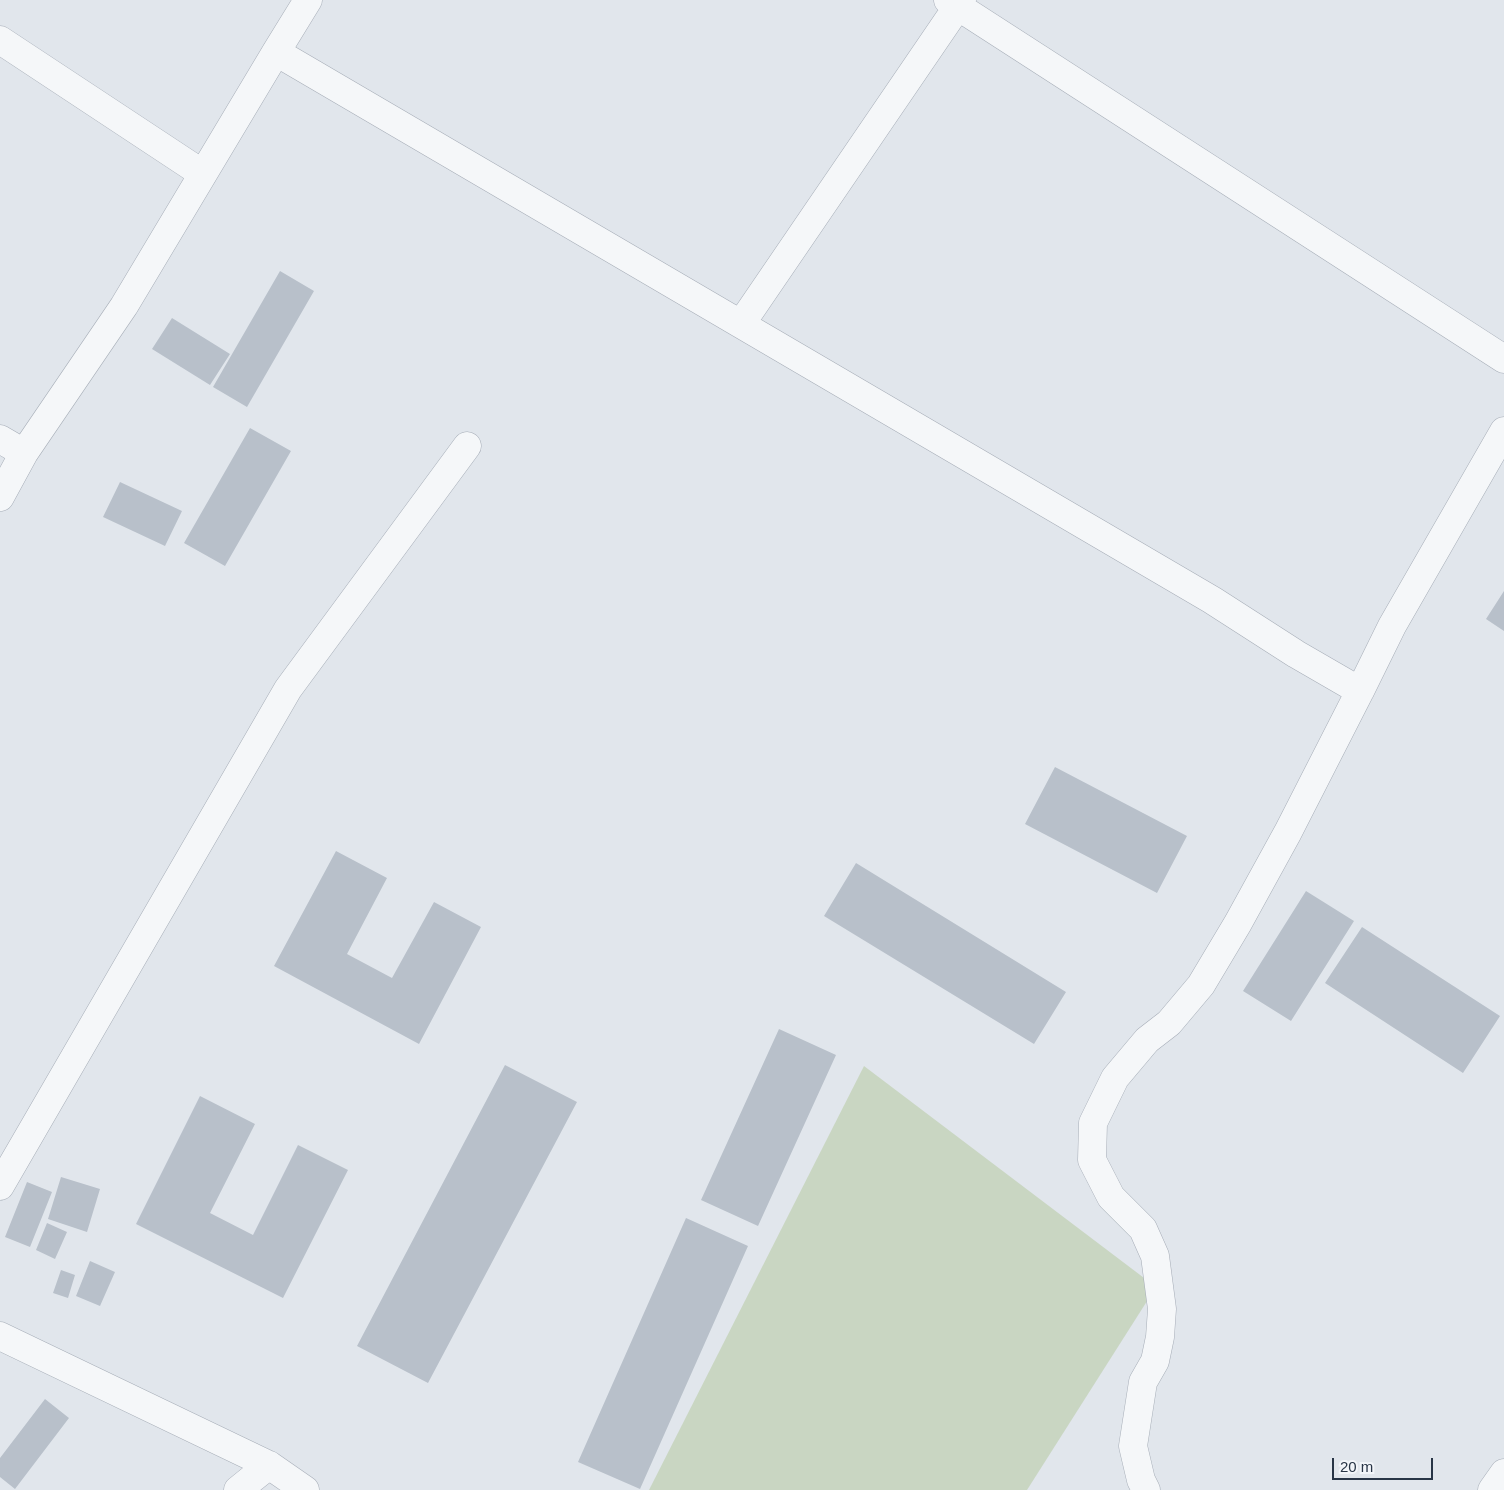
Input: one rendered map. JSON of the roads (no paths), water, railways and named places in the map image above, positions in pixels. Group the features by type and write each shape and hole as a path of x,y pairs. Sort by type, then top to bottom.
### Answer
{"street":[{"path":"0,497 24,453 124,306 308,0"},
{"path":"741,324 956,2 1504,359"},
{"path":"0,40 203,174"},
{"path":"276,52 1212,600 1296,654 1360,691"},
{"path":"1146,1490 1141,1480 1133,1446 1143,1382 1155,1361 1160,1337 1162,1309 1155,1256 1143,1229 1111,1197 1092,1160 1093,1124 1115,1078 1147,1040 1169,1023 1201,985 1238,923 1283,840 1392,626 1504,431"},
{"path":"0,439 24,453"},
{"path":"0,1186 288,689 467,446"},
{"path":"0,1336 269,1465 305,1490"},
{"path":"238,1490 269,1465"},
{"path":"1492,1490 1504,1473"}]}
